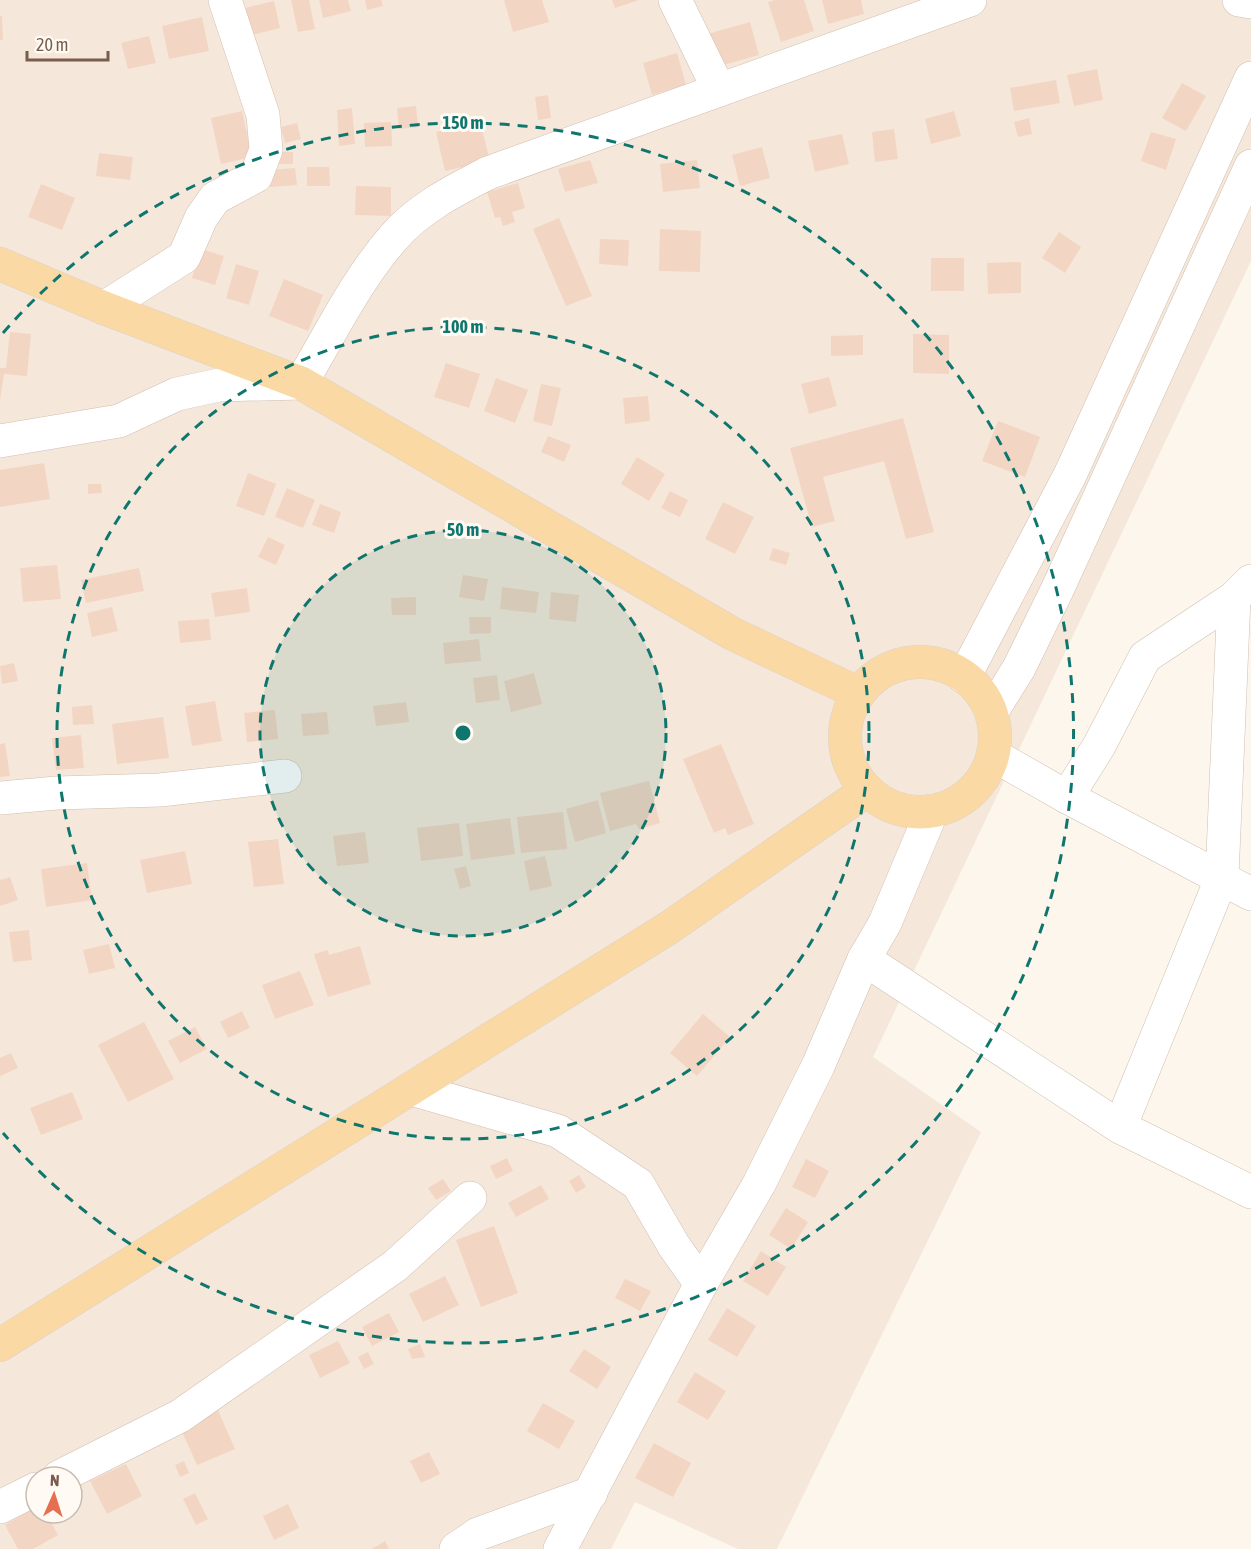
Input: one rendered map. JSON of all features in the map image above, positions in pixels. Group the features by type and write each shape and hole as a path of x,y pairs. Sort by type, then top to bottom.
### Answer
{"main road":[{"path":"0,264 104,308 301,383 733,634 858,693"},
{"path":"919,662 943,666 964,676 981,693 991,713 996,734 993,755 985,775 971,792 953,804 932,811 909,811 886,804 867,790 852,769 845,744 847,718 858,693 874,677 896,666 919,662"},
{"path":"0,1345 670,927 867,790"}],"street":[{"path":"104,308 184,257 201,218 215,198 256,176 266,150 263,115 225,0"},
{"path":"675,0 719,90"},
{"path":"0,441 119,421 177,394 219,385 301,383 367,273 394,235 438,199 488,173 807,61 970,0"},
{"path":"1239,0 1251,2"},
{"path":"964,676 1070,475 1251,78"},
{"path":"991,713 1019,668 1063,578 1251,166"},
{"path":"1067,797 1099,746 1145,657 1243,589"},
{"path":"1120,1127 1222,877 1243,589"},
{"path":"993,755 1067,797 1251,894"},
{"path":"0,798 57,793 160,790 285,776"},
{"path":"560,1549 701,1284 759,1184 808,1086 864,959 885,923 932,811"},
{"path":"864,959 1120,1127 1251,1192"},
{"path":"411,1089 558,1131 638,1184 674,1246 701,1284"},
{"path":"83,1465 180,1416 395,1266 470,1197"},
{"path":"456,1549 478,1534 591,1493"},
{"path":"0,1507 24,1495"}],"shaded area":[{"path":"0,0 1251,0 1251,261 873,1057 981,1132 777,1549 738,1549 635,1502 611,1549 0,1549"}],"building":[{"path":"291,0 309,0 315,29 298,32"},
{"path":"319,0 348,0 351,11 323,18"},
{"path":"365,0 381,0 383,6 367,10"},
{"path":"504,0 542,0 549,22 513,32"},
{"path":"612,0 639,0 615,8"},
{"path":"804,0 814,31 781,42 768,2"},
{"path":"822,0 861,0 864,14 828,24"},
{"path":"274,1 280,28 252,35 245,8"},
{"path":"0,16 2,16 3,40 0,40"},
{"path":"202,17 209,51 169,59 162,26"},
{"path":"750,22 759,55 716,67 707,34"},
{"path":"149,36 156,63 128,69 121,43"},
{"path":"677,53 686,85 652,95 643,63"},
{"path":"1097,69 1103,100 1074,106 1067,75"},
{"path":"1056,80 1060,103 1014,111 1010,88"},
{"path":"1182,83 1206,96 1186,131 1162,118"},
{"path":"548,95 551,118 538,120 535,97"},
{"path":"416,106 418,127 399,129 397,108"},
{"path":"352,108 355,144 339,146 337,110"},
{"path":"242,111 252,157 221,164 211,118"},
{"path":"954,111 961,136 931,144 925,119"},
{"path":"1029,118 1032,134 1018,137 1014,122"},
{"path":"480,121 490,161 445,171 436,132"},
{"path":"391,122 392,146 365,147 364,123"},
{"path":"297,123 301,139 285,143 281,127"},
{"path":"894,129 898,159 875,162 872,132"},
{"path":"1151,132 1176,139 1166,170 1141,161"},
{"path":"842,134 849,164 815,172 808,141"},
{"path":"762,147 770,178 740,186 732,155"},
{"path":"279,152 293,152 293,164 279,164"},
{"path":"99,153 133,157 130,180 96,176"},
{"path":"590,160 598,183 565,192 558,169"},
{"path":"697,160 700,188 663,192 660,164"},
{"path":"307,167 329,167 330,186 307,186"},
{"path":"295,168 297,185 270,187 269,170"},
{"path":"518,183 525,208 512,212 515,222 503,226 500,217 495,218 487,192"},
{"path":"41,184 75,198 62,230 28,217"},
{"path":"356,186 391,187 391,216 355,215"},
{"path":"559,218 592,296 566,306 533,229"},
{"path":"660,229 701,231 700,272 659,271"},
{"path":"1059,232 1081,247 1065,273 1042,258"},
{"path":"600,239 629,240 628,266 599,264"},
{"path":"201,249 224,256 215,285 192,278"},
{"path":"931,258 964,258 964,291 931,291"},
{"path":"1021,262 1021,293 988,294 987,263"},
{"path":"236,264 259,271 249,305 226,298"},
{"path":"284,279 323,295 308,331 269,316"},
{"path":"10,332 31,334 27,376 4,374 0,400 0,368 6,368"},
{"path":"913,334 949,335 949,374 913,373"},
{"path":"863,335 863,355 831,356 831,336"},
{"path":"446,363 480,374 469,408 434,397"},
{"path":"829,377 837,406 809,414 801,384"},
{"path":"496,378 528,390 515,423 484,411"},
{"path":"541,384 561,388 552,426 533,421"},
{"path":"648,396 650,421 625,424 623,398"},
{"path":"903,418 934,532 906,539 884,461 823,477 835,521 812,527 790,448"},
{"path":"998,421 1040,437 1025,477 982,461"},
{"path":"548,436 571,445 564,462 541,452"},
{"path":"637,457 665,474 649,501 621,484"},
{"path":"44,463 50,499 0,507 0,470"},
{"path":"248,473 276,484 264,516 236,506"},
{"path":"88,484 101,484 102,493 88,494"},
{"path":"287,488 315,500 303,528 275,517"},
{"path":"670,491 688,500 680,517 661,508"},
{"path":"723,502 754,517 735,554 705,539"},
{"path":"320,504 341,512 334,533 312,525"},
{"path":"268,537 285,545 276,565 258,557"},
{"path":"773,548 790,553 786,565 769,560"},
{"path":"57,565 61,599 23,602 20,568"},
{"path":"139,568 144,591 86,603 81,580"},
{"path":"463,575 488,579 484,601 459,597"},
{"path":"502,587 539,592 536,613 500,609"},
{"path":"247,588 250,612 215,617 211,593"},
{"path":"551,592 579,595 576,622 549,619"},
{"path":"416,597 416,615 392,615 391,598"},
{"path":"112,607 118,631 92,637 87,613"},
{"path":"469,617 491,617 491,633 470,634"},
{"path":"209,619 211,640 180,643 178,621"},
{"path":"479,639 481,661 445,664 443,643"},
{"path":"14,663 18,681 2,684 0,666"},
{"path":"534,673 542,704 511,712 504,681"},
{"path":"497,675 500,700 476,703 473,678"},
{"path":"215,701 222,741 192,746 185,706"},
{"path":"406,702 409,722 376,726 373,706"},
{"path":"92,705 94,724 73,725 72,707"},
{"path":"275,710 278,739 247,742 244,713"},
{"path":"327,712 329,734 303,736 301,714"},
{"path":"163,717 169,758 117,764 112,724"},
{"path":"81,735 84,768 56,770 52,738"},
{"path":"5,743 10,776 0,777 0,744"},
{"path":"721,744 754,824 728,835 725,828 714,833 683,759"},
{"path":"649,781 660,823 639,829 636,824 610,831 600,793"},
{"path":"598,800 606,833 575,842 566,809"},
{"path":"563,812 567,849 521,853 517,817"},
{"path":"510,818 515,854 471,860 466,824"},
{"path":"459,823 463,856 421,861 417,828"},
{"path":"365,832 369,863 337,866 333,836"},
{"path":"278,839 284,884 254,887 248,842"},
{"path":"185,851 192,884 147,893 140,860"},
{"path":"545,856 552,886 530,891 524,861"},
{"path":"87,863 92,900 46,907 41,869"},
{"path":"466,866 471,886 460,889 454,869"},
{"path":"10,877 18,900 0,906 0,880"},
{"path":"29,930 32,960 13,962 9,932"},
{"path":"109,944 115,968 89,974 83,950"},
{"path":"360,946 371,984 328,997 314,954 328,950 329,955"},
{"path":"300,971 314,1005 275,1019 262,985"},
{"path":"242,1011 250,1028 228,1038 220,1022"},
{"path":"703,1014 730,1037 697,1076 670,1053"},
{"path":"144,1022 174,1079 128,1102 98,1045"},
{"path":"195,1027 207,1049 180,1063 168,1041"},
{"path":"11,1053 18,1068 0,1076 0,1058"},
{"path":"72,1092 83,1119 41,1135 30,1108"},
{"path":"507,1158 513,1171 496,1179 490,1166"},
{"path":"806,1159 829,1171 815,1198 792,1187"},
{"path":"579,1175 586,1187 576,1193 569,1181"},
{"path":"443,1179 451,1191 436,1200 428,1188"},
{"path":"541,1185 549,1199 516,1217 508,1203"},
{"path":"786,1208 808,1222 791,1249 769,1235"},
{"path":"494,1226 518,1293 481,1307 456,1240"},
{"path":"761,1251 786,1267 768,1296 743,1281"},
{"path":"445,1276 459,1305 423,1322 409,1294"},
{"path":"625,1279 651,1291 640,1311 615,1298"},
{"path":"727,1308 756,1326 737,1357 708,1340"},
{"path":"389,1313 399,1332 372,1346 362,1327"},
{"path":"338,1341 350,1363 320,1378 309,1355"},
{"path":"420,1344 425,1357 412,1359 408,1349"},
{"path":"584,1349 611,1367 597,1389 569,1371"},
{"path":"368,1352 374,1364 364,1369 358,1357"},
{"path":"695,1372 726,1391 708,1420 677,1402"},
{"path":"543,1403 575,1421 559,1449 527,1431"},
{"path":"217,1408 235,1449 197,1465 179,1425"},
{"path":"654,1443 691,1463 673,1497 635,1478"},
{"path":"429,1452 440,1474 421,1483 410,1461"},
{"path":"184,1461 189,1473 180,1477 175,1465"},
{"path":"126,1464 142,1496 107,1514 90,1481"},
{"path":"195,1493 208,1519 196,1525 183,1499"},
{"path":"288,1504 299,1528 274,1540 263,1516"},
{"path":"24,1514 24,1525 53,1525 58,1535 33,1549 18,1549 5,1525"},
{"path":"385,1541 389,1549 372,1549"}]}
